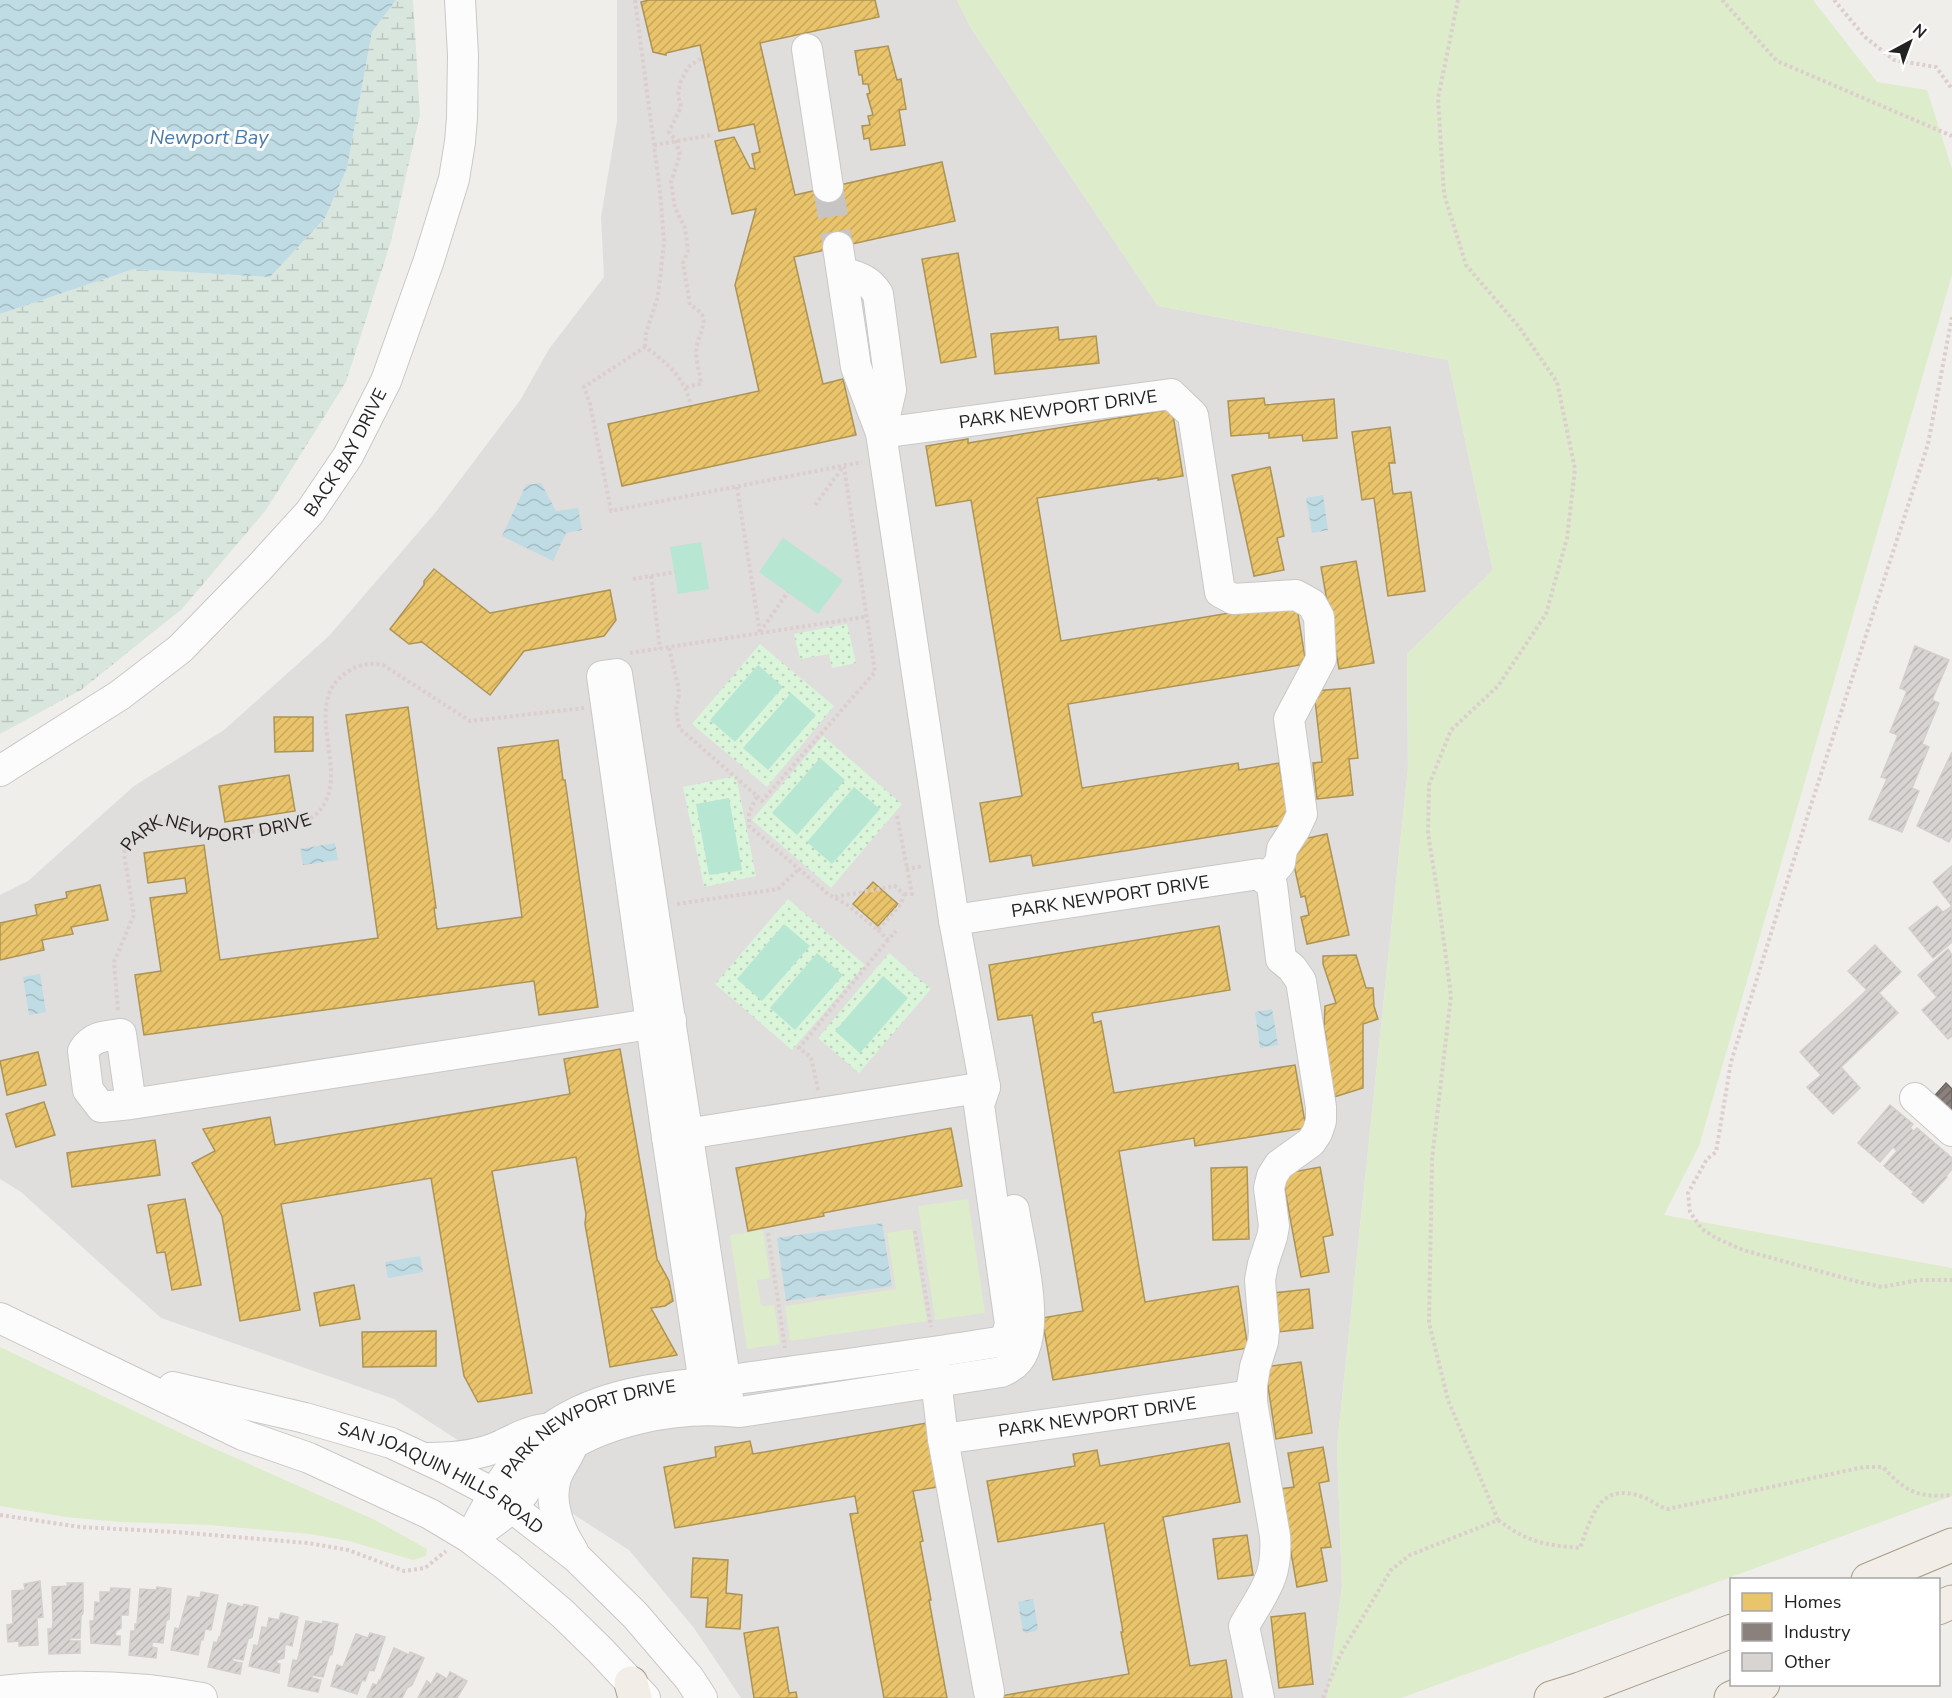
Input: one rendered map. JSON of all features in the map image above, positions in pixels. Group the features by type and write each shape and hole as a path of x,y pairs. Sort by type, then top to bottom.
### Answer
{"main road":[{"path":"1873,1578 1952,1545"},
{"path":"1551,1698 1730,1631"},
{"path":"1731,1698 1758,1686"}],"street":[{"name":"BACK BAY DRIVE","path":"0,771 120,695 180,649 310,512 348,456 386,381 429,260 454,179 462,118 463,55 460,0"},
{"path":"807,50 828,187"},
{"path":"840,260 856,367 881,433 954,920 985,1087 979,1105 1009,1322 1015,1345"},
{"name":"PARK NEWPORT DRIVE","path":"881,433 1172,393 1193,415 1220,592 1233,599 1296,595 1312,603 1319,617 1321,659 1288,719 1302,814 1282,849 1280,863 1266,879 1259,874 954,920"},
{"name":"PARK NEWPORT DRIVE","path":"470,1538 503,1500 528,1450 562,1436 575,1413 607,1399 658,1389 717,1396 932,1340 998,1342 1015,1345 1012,1368 1001,1372 743,1412 717,1396 661,1022 617,674 602,676 606,705"},
{"path":"1259,1698 1244,1626 1273,1574 1276,1558 1275,1536 1252,1395 1255,1367 1263,1342 1264,1330 1260,1280 1274,1226 1269,1188 1272,1176 1279,1165 1311,1142 1317,1133 1321,1107 1301,981 1292,968 1281,959 1272,885 1266,879"},
{"path":"131,1104 121,1034 101,1036 86,1046 83,1051 88,1090 101,1107 131,1104 661,1022"},
{"path":"677,1136 985,1087"},
{"path":"1915,1098 1952,1131"},
{"name":"SAN JOAQUIN HILLS ROAD","path":"0,1318 243,1435 309,1458 430,1514 470,1538 563,1614 637,1693"},
{"path":"932,1340 943,1439 989,1692"},
{"name":"SAN JOAQUIN HILLS ROAD","path":"112,1372 305,1418 390,1443 503,1500 576,1557 635,1615 689,1678 702,1698"},
{"name":"PARK NEWPORT DRIVE","path":"943,1439 1252,1395"},
{"path":"423,1458 476,1454 501,1446 525,1434 562,1436 554,1503 562,1534 576,1557"},
{"path":"0,1691 70,1686 120,1686 174,1692 202,1698"}],"path":[{"path":"635,0 664,242 658,296 646,333 645,347"},
{"path":"1458,0 1438,99 1444,194 1466,265 1519,327 1557,382 1575,469 1567,538 1546,614 1498,686 1452,730 1429,785 1428,834 1450,996 1432,1159 1428,1323 1448,1400 1498,1520 1526,1539 1541,1544 1580,1548 1597,1506 1602,1499 1612,1494 1630,1493 1668,1509 1864,1467 1883,1467 1908,1490 1924,1496 1952,1495"},
{"path":"1722,0 1777,62 1952,136"},
{"path":"1834,0 1865,37 1894,60 1936,67 1952,89"},
{"path":"686,387 701,384 696,346 702,334 704,321 699,309 690,305 683,262 688,251 685,228 675,208 671,182 680,155 676,141 669,132 681,107 678,95 681,81 688,67 703,57"},
{"path":"654,145 712,135"},
{"path":"1952,317 1928,444 1810,808 1731,1062 1716,1152 1707,1160 1688,1193 1690,1212 1702,1229 1743,1250 1882,1287 1918,1280 1952,1281"},
{"path":"645,347 665,362 686,387 690,402"},
{"path":"645,347 584,387 590,404 611,512 844,467"},
{"path":"815,505 844,467"},
{"path":"669,648 678,685 679,695 676,709 679,728 762,801 875,672 844,467"},
{"path":"737,487 760,633"},
{"path":"633,579 675,572"},
{"path":"651,576 660,649"},
{"path":"760,633 788,592"},
{"path":"620,654 865,617"},
{"name":"PARK NEWPORT DRIVE","path":"121,1034 114,962 134,915 124,848 129,842 160,821 169,821 219,836 300,823 314,817 326,799 332,780 325,726 326,704 333,686 341,676 362,664 372,662 383,664 470,721 606,705"},
{"path":"757,796 749,813 749,826 800,867 828,894 846,904 888,940"},
{"path":"835,897 895,886 904,894 912,894 897,816"},
{"path":"906,868 928,865"},
{"path":"677,904 778,889 800,867"},
{"path":"878,930 901,904 904,894"},
{"path":"818,1087 811,1057 799,1048 896,931"},
{"path":"915,1231 932,1340"},
{"path":"768,1233 785,1348"},
{"path":"0,1515 80,1527 308,1543 348,1550 404,1571 425,1568 445,1551 470,1538"},
{"path":"1323,1698 1340,1655 1391,1570 1410,1555 1498,1520"}],"shaded area":[{"path":"617,0 957,0 971,28 1158,306 1448,360 1493,570 1407,654 1408,768 1337,1447 1342,1587 1327,1698 741,1698 694,1628 629,1550 394,1399 161,1318 21,1192 0,1179 0,895 28,881 134,786 224,730 329,636 435,513 521,399 549,349 604,277 601,217 617,121"}],"green space":[{"path":"396,0 413,0 420,115 391,241 346,382 266,510 182,609 81,690 0,734 0,314 134,269 270,277 325,218 347,168 372,32"},
{"path":"957,0 1813,0 1877,82 1927,90 1952,169 1952,275 1699,1146 1664,1215 1952,1268 1952,1496 1401,1698 1327,1698 1342,1587 1337,1447 1408,768 1407,654 1493,570 1448,360 1158,306 971,28"},
{"path":"783,538 843,580 818,614 759,572"},
{"path":"701,542 709,589 678,594 670,547"},
{"path":"847,624 856,663 832,668 829,654 800,659 794,634"},
{"path":"760,644 834,706 767,787 692,724"},
{"path":"758,665 783,687 735,742 710,720"},
{"path":"791,693 816,715 768,770 743,748"},
{"path":"823,736 902,804 831,888 752,820"},
{"path":"820,758 845,780 797,835 772,813"},
{"path":"736,776 756,876 704,887 683,787"},
{"path":"854,787 880,809 832,864 807,842"},
{"path":"729,798 742,870 709,875 696,804"},
{"path":"788,899 865,965 792,1050 715,984"},
{"path":"784,924 810,946 762,1001 737,979"},
{"path":"817,953 843,975 795,1030 770,1008"},
{"path":"889,953 931,989 859,1073 818,1038"},
{"path":"883,976 908,998 860,1053 835,1031"},
{"path":"968,1199 985,1313 935,1320 918,1206"},
{"path":"912,1229 927,1321 790,1341 785,1306 896,1289 887,1233"},
{"path":"763,1230 770,1278 757,1280 761,1306 774,1305 780,1344 747,1349 730,1235"},
{"path":"0,1347 193,1439 375,1520 427,1549 426,1556 413,1560 349,1541 310,1534 210,1525 120,1522 66,1517 0,1506"}],"water":[{"name":"Newport Bay","path":"0,0 396,0 372,32 347,168 325,218 270,277 134,269 0,314"},
{"path":"541,483 556,511 578,508 582,530 566,533 553,561 502,536 526,485"},
{"path":"1323,495 1328,530 1312,533 1306,498"},
{"path":"335,843 338,860 303,865 300,849"},
{"path":"40,974 46,1012 29,1015 23,977"},
{"path":"1272,1009 1278,1045 1260,1048 1255,1012"},
{"path":"882,1223 892,1286 786,1301 777,1238"},
{"path":"420,1256 423,1272 388,1278 385,1262"},
{"path":"1033,1599 1038,1628 1036,1631 1026,1633 1023,1631 1018,1602"}],"building: Homes":[{"path":"649,0 875,0 879,17 760,43 795,195 942,162 955,221 794,257 823,384 843,379 856,435 622,486 608,424 759,391 735,285 756,209 732,214 715,141 734,137 750,168 755,169 752,154 760,152 754,124 719,131 700,45 666,53 666,55 653,52 641,2"},
{"path":"888,46 897,80 901,79 906,109 899,110 905,145 871,150 869,138 864,139 862,126 870,125 868,116 873,115 867,94 870,93 868,84 863,84 862,75 859,75 855,51"},
{"path":"958,253 976,357 941,363 922,259"},
{"path":"1058,327 1059,340 1096,336 1099,363 995,374 991,334"},
{"path":"1264,398 1265,405 1334,399 1337,438 1303,441 1302,435 1269,438 1269,433 1231,436 1228,401"},
{"path":"1172,409 1183,476 1037,498 1061,641 1296,602 1306,664 1068,704 1082,788 1238,763 1239,770 1279,763 1289,824 1033,866 1031,855 990,862 980,803 1022,796 971,500 936,506 926,446 968,439 968,443"},
{"path":"1390,427 1395,463 1389,463 1393,494 1411,492 1425,591 1388,596 1374,498 1362,500 1352,432"},
{"path":"1270,467 1284,536 1277,538 1284,570 1254,576 1232,475"},
{"path":"1356,561 1374,663 1339,669 1321,567"},
{"path":"434,569 490,613 610,590 616,620 604,636 524,651 490,695 422,642 409,644 390,629"},
{"path":"1350,688 1358,758 1349,759 1353,795 1317,799 1313,763 1322,762 1314,691"},
{"path":"408,707 437,929 522,917 498,748 558,740 598,1007 539,1015 534,981 144,1035 135,975 161,971 150,898 187,893 185,878 148,883 144,853 204,845 220,960 378,938 346,715"},
{"path":"274,717 313,717 313,751 275,752"},
{"path":"289,775 295,811 225,822 219,786"},
{"path":"1327,834 1349,935 1307,944 1301,917 1309,915 1305,896 1301,897 1289,842"},
{"path":"873,882 898,904 878,926 853,904"},
{"path":"100,885 108,920 71,927 73,934 42,940 44,950 0,960 0,923 37,915 35,905 67,898 66,892"},
{"path":"1219,926 1230,990 1092,1013 1094,1023 1101,1021 1114,1093 1295,1065 1306,1128 1195,1146 1194,1138 1119,1151 1145,1302 1238,1286 1248,1348 1053,1380 1042,1318 1083,1311 1032,1015 998,1020 989,965"},
{"path":"1356,955 1366,988 1373,988 1374,1006 1378,1019 1363,1024 1363,1088 1334,1097 1327,1075 1324,1029 1325,1006 1336,1003 1323,964 1323,956"},
{"path":"620,1049 657,1259 669,1281 673,1301 665,1306 651,1308 677,1355 610,1367 585,1224 586,1214 576,1157 492,1171 532,1393 478,1402 464,1376 431,1178 281,1204 300,1310 240,1321 222,1216 192,1163 215,1151 203,1129 270,1117 275,1145 570,1094 564,1059"},
{"path":"38,1052 46,1085 7,1095 0,1061"},
{"path":"44,1102 55,1135 16,1147 6,1114"},
{"path":"951,1128 962,1186 823,1213 824,1216 748,1231 736,1168"},
{"path":"155,1140 160,1175 72,1187 67,1153"},
{"path":"1247,1167 1249,1239 1213,1240 1211,1168"},
{"path":"1320,1167 1333,1235 1323,1237 1329,1272 1301,1277 1282,1174"},
{"path":"185,1199 201,1285 172,1290 165,1252 157,1253 148,1205"},
{"path":"354,1285 360,1319 320,1326 314,1293"},
{"path":"1309,1289 1313,1328 1278,1332 1273,1293"},
{"path":"436,1331 436,1366 363,1367 362,1332"},
{"path":"1301,1362 1312,1433 1276,1439 1265,1367"},
{"path":"926,1423 938,1487 913,1491 923,1541 920,1542 931,1600 929,1600 947,1698 884,1698 850,1514 858,1513 855,1496 675,1528 664,1467 716,1457 715,1447 750,1441 753,1454"},
{"path":"1229,1443 1240,1502 1163,1517 1190,1666 1226,1660 1232,1698 1001,1698 1000,1696 1129,1674 1104,1523 998,1542 987,1481 1075,1466 1073,1454 1097,1450 1100,1466"},
{"path":"1323,1447 1329,1481 1319,1483 1331,1547 1321,1548 1327,1581 1297,1587 1280,1489 1294,1487 1288,1453"},
{"path":"1247,1535 1253,1575 1218,1579 1213,1539"},
{"path":"693,1558 728,1560 726,1593 742,1595 740,1629 706,1627 708,1598 691,1597"},
{"path":"1305,1613 1313,1684 1279,1688 1271,1617"},
{"path":"778,1627 789,1693 796,1692 797,1698 754,1698 744,1633"}],"building: Industry":[{"path":"1946,1083 1952,1089 1952,1121 1930,1101"}],"building: Other":[{"path":"1915,646 1949,660 1932,700 1939,703 1922,744 1929,747 1912,788 1919,791 1902,832 1869,819 1887,779 1881,777 1898,735 1890,732 1907,691 1900,688"},
{"path":"1952,752 1952,836 1949,842 1917,826"},
{"path":"1952,866 1952,906 1933,882"},
{"path":"1937,906 1943,912 1952,906 1952,942 1933,958 1909,928"},
{"path":"1875,945 1901,972 1879,993 1898,1013 1841,1067 1860,1088 1833,1114 1807,1087 1821,1075 1800,1052 1867,990 1848,971"},
{"path":"1948,949 1952,955 1952,1036 1948,1039 1922,1010 1937,997 1918,975"},
{"path":"1890,1105 1913,1124 1910,1128 1914,1131 1917,1128 1952,1158 1952,1169 1947,1177 1923,1203 1884,1166 1897,1151 1893,1147 1880,1162 1858,1143"},
{"path":"40,1581 43,1617 37,1618 38,1645 19,1646 19,1641 8,1642 7,1625 13,1624 12,1591 25,1590 24,1584"},
{"path":"67,1583 83,1583 80,1638 70,1638 70,1641 80,1641 80,1653 49,1654 48,1629 52,1629 53,1622 52,1587 68,1586"},
{"path":"157,1587 171,1589 169,1619 166,1621 163,1643 152,1642 152,1647 157,1648 156,1658 129,1655 131,1631 135,1631 135,1624 137,1625 140,1589 156,1590"},
{"path":"111,1588 130,1589 128,1615 121,1615 121,1628 116,1631 115,1636 120,1636 120,1645 91,1643 90,1621 94,1621 95,1602 100,1603 100,1592 110,1592"},
{"path":"201,1592 218,1595 211,1630 205,1629 198,1655 171,1650 175,1628 179,1629 188,1596 200,1598"},
{"path":"228,1603 243,1607 244,1604 258,1607 252,1637 248,1639 243,1660 233,1658 232,1661 242,1663 240,1674 208,1667 214,1642 217,1643 220,1638"},
{"path":"281,1613 298,1617 292,1646 285,1644 284,1658 277,1660 276,1663 280,1664 279,1673 249,1666 254,1645 258,1646 262,1627 267,1628 269,1618 279,1620"},
{"path":"306,1621 338,1624 332,1654 329,1656 323,1677 312,1675 312,1678 321,1680 318,1692 288,1686 293,1660 297,1661 299,1655"},
{"path":"370,1633 385,1637 374,1671 369,1670 357,1694 331,1686 337,1665 343,1667 356,1634 368,1638"},
{"path":"394,1648 409,1655 410,1652 424,1658 412,1685 407,1688 402,1698 367,1698 373,1684 377,1685 380,1681"},
{"path":"450,1672 467,1681 457,1698 418,1698 427,1681 431,1684 437,1673 447,1679"}],"tunnel":[{"path":"828,187 838,247"}]}
